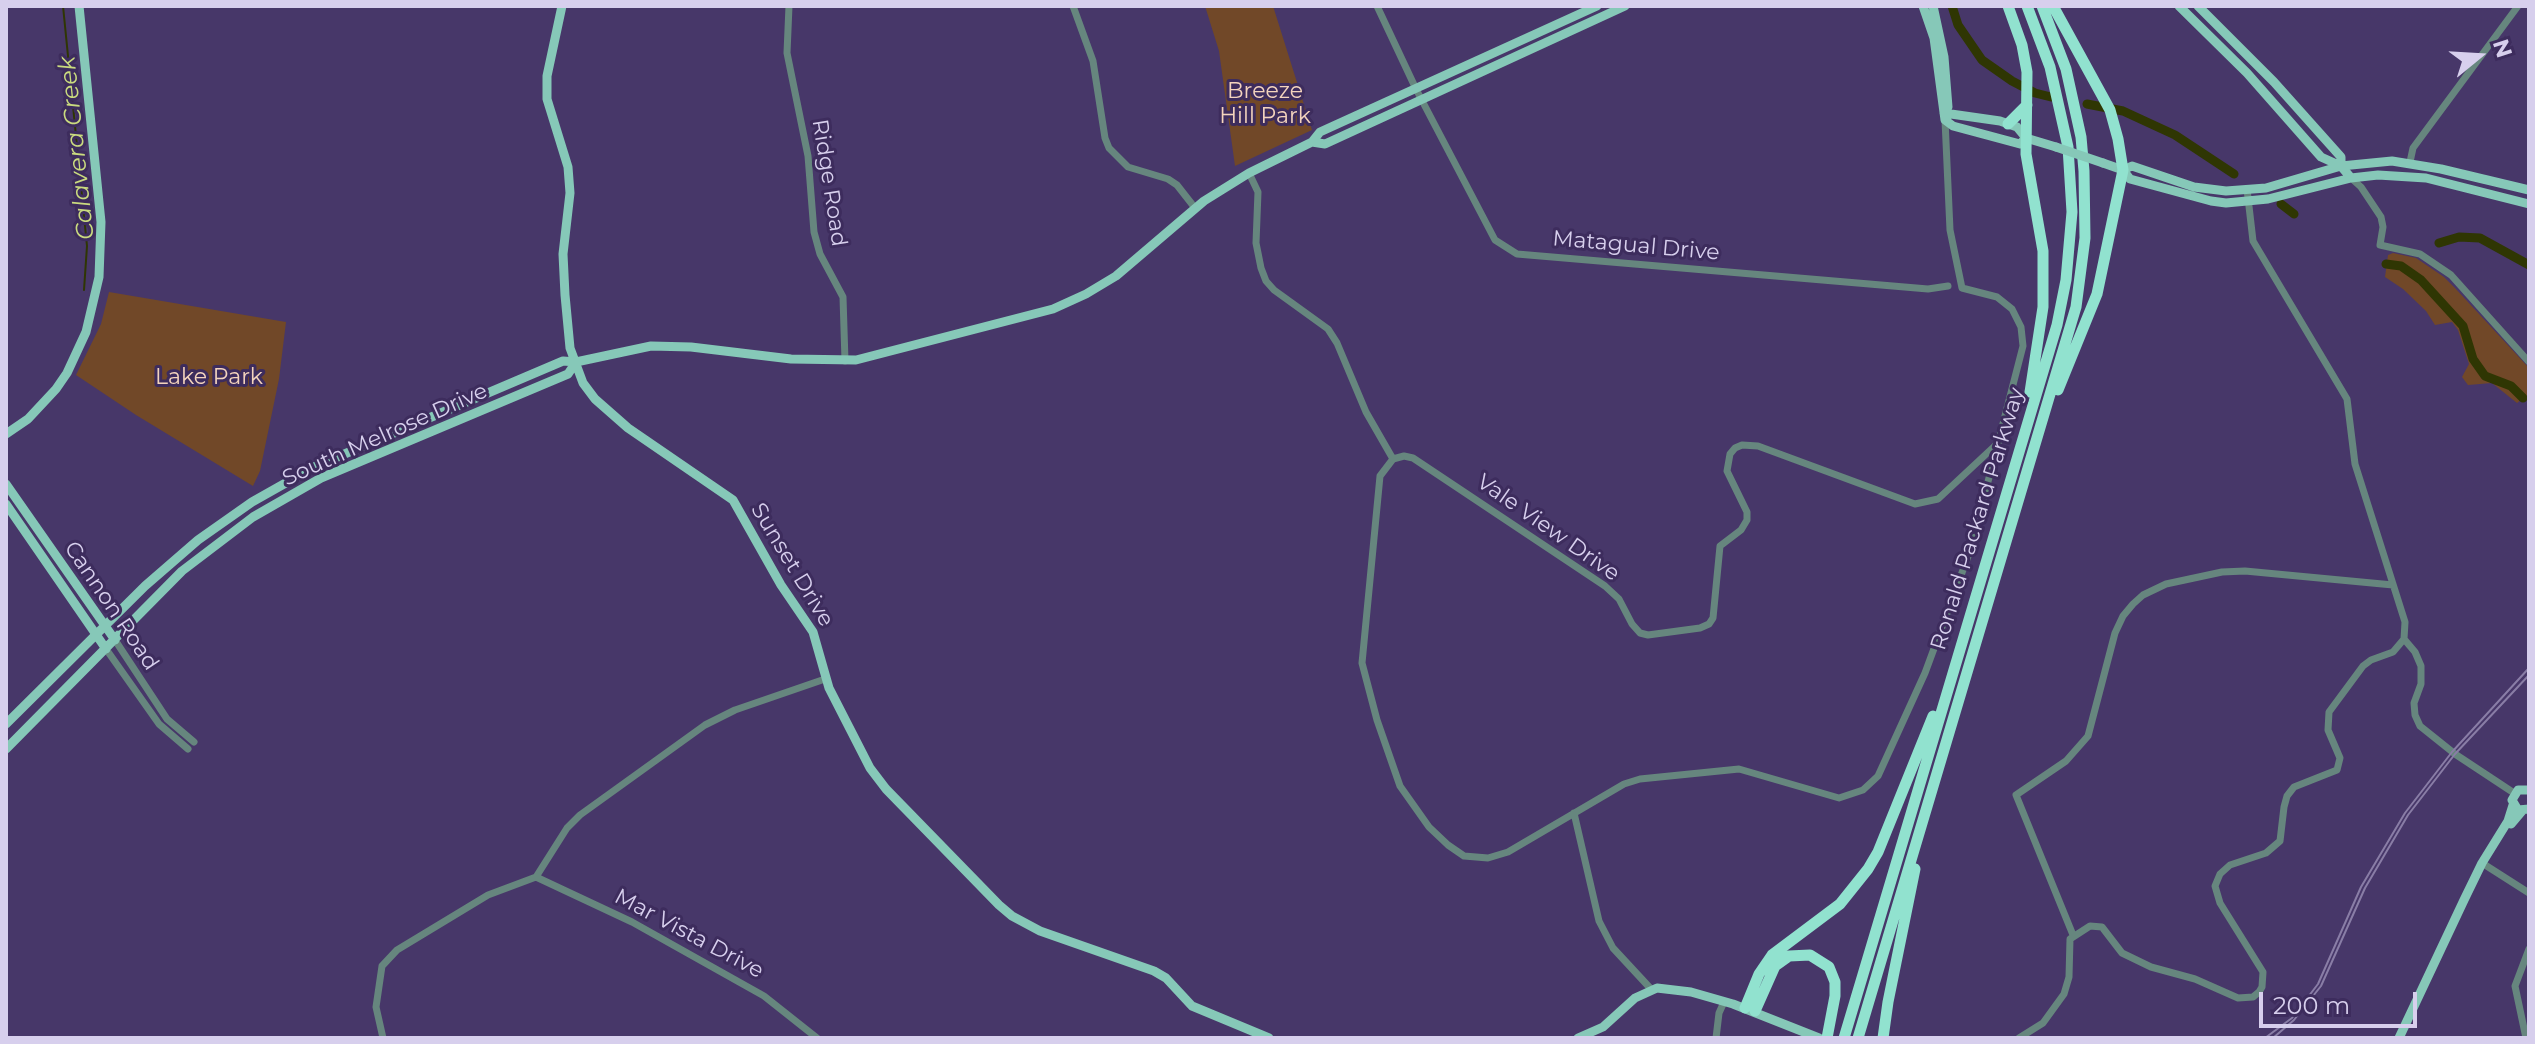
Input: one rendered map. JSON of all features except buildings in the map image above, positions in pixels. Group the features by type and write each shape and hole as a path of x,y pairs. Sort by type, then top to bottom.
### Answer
{"highway":[{"path":"2008,6 2024,57 2026,154 2041,230 2044,280 2038,350 2017,459"},
{"name":"Ronald Packard Parkway","path":"1844,1038 2062,302 2071,223 2070,164 2062,110 2043,45 2027,6"},
{"name":"Ronald Packard Parkway","path":"1858,1038 2076,307 2082,273 2086,204 2081,137 2059,47 2042,6"},
{"path":"2048,405 2062,383 2097,294 2123,170 2110,110 2053,6"},
{"path":"2008,124 2025,113"},
{"path":"1750,1010 1759,974 1772,955 1834,909 1850,894 1868,869 1878,852 1955,664"},
{"path":"1883,1038 1900,940 1938,771"},
{"path":"1750,1010 1775,966 1789,956 1810,955 1829,967 1835,982 1827,1038"}],"main road":[{"path":"6,434 28,419 47,400 67,373 86,332 99,277 101,222 79,6"},
{"name":"Sunset Drive","path":"562,6 547,76 547,99 568,167 570,193 563,271 570,348 583,383 612,414 733,500 781,585 813,632 825,679 862,754 886,789 1012,916 1040,931 1154,971 1166,978 1192,1006 1269,1038"},
{"name":"South Melrose Drive","path":"1418,94 1597,6"},
{"name":"South Melrose Drive","path":"6,724 191,546 252,502 314,467 563,361 576,362 651,346 845,361 1053,309 1116,276 1195,208 1249,173 1312,142 1320,132 1418,94 1622,6"},
{"path":"1923,6 1934,38 1944,117 1953,126 2020,144 2026,138"},
{"path":"1933,6 1944,57 1948,107 1944,117"},
{"path":"2179,6 2247,73 2321,157 2341,166 2351,178"},
{"path":"2198,6 2274,82 2341,157 2341,166"},
{"path":"1944,117 1970,115 2008,124 2017,127 2026,138 2123,170 2130,179 2211,201 2248,201 2378,175 2426,178 2529,204"},
{"path":"2123,170 2132,166 2194,187 2226,191 2278,185 2341,166 2392,161 2410,162 2529,190"},
{"name":"South Melrose Drive","path":"6,749 185,568 253,517 321,478 568,374 576,362"},
{"path":"408,428 412,439"},
{"name":"Cannon Road","path":"6,484 106,649"},
{"name":"Cannon Road","path":"6,504 115,640"},
{"path":"185,568 185,557 191,546"},
{"path":"2402,1038 2484,864 2521,808 2514,793 2528,788"},
{"path":"1578,1038 1608,1023 1635,998 1651,989 1691,992 1750,1010 1819,1038"}],"street":[{"name":"Ridge Road","path":"789,6 787,53 808,156 814,232 823,260 843,297 845,361"},
{"path":"1073,6 1093,61 1109,148 1128,167 1168,179 1177,185 1195,208"},
{"name":"Matagual Drive","path":"1377,6 1418,94 1495,240 1517,254 1925,289 1948,286"},
{"path":"2410,162 2413,148 2518,6"},
{"path":"1249,173 1258,192 1256,243 1266,281 1328,329 1366,412 1393,459 1380,476 1362,663 1395,775 1429,827 1464,856 1488,858 1508,852 1624,784 1640,779 1730,768 1839,798 1863,790 1878,776 1942,631 1970,551 2019,361 2022,331 2012,309 1997,297 1962,288 1950,230 1944,117"},
{"path":"2351,178 2361,187 2381,217 2380,245 2420,254 2451,275 2529,362"},
{"path":"2019,1038 2043,1023 2064,994 2069,977 2068,947 2073,935 2090,926 2102,927 2122,953 2151,967 2195,979 2238,998 2253,997 2259,992 2263,972 2220,903 2215,886 2220,874 2230,865 2266,853 2280,841 2284,807 2294,787 2334,773 2339,767 2339,756 2328,730 2329,712 2363,666 2393,652 2404,639 2406,626 2355,464 2347,399 2253,241 2247,189"},
{"name":"Vale View Drive","path":"1393,459 1404,456 1413,458 1605,586 1619,599 1640,633 1651,635 1700,628 1713,618 1720,546 1741,530 1747,520 1747,512 1727,471 1730,454 1735,448 1758,446 1915,504 1938,499 1998,443"},
{"path":"2073,935 2016,795 2066,761 2088,736 2115,633 2123,616 2143,595 2166,584 2222,572 2245,571 2393,585"},
{"path":"2404,639 2421,666 2421,684 2414,703 2420,726 2455,754 2514,793"},
{"name":"Cannon Road","path":"106,649 159,724 191,745 167,719 115,640"},
{"path":"383,1038 376,1007 382,966 388,958 476,901 536,877 567,828 580,815 705,725 735,710 825,679"},
{"path":"1574,813 1599,921 1613,948 1651,989"},
{"path":"2484,864 2529,893"},
{"name":"Mar Vista Drive","path":"536,877 632,922 764,996 817,1038"},
{"path":"2526,1038 2515,986 2529,949"},
{"path":"1716,1038 1719,1013 1724,1002"}],"green space":[{"name":"Breeze Hill Park","path":"1205,6 1273,6 1312,130 1235,166 1219,51"},
{"path":"2393,253 2416,258 2455,288 2529,368 2529,394 2517,403 2492,383 2468,385 2462,377 2469,364 2458,330 2452,322 2435,325 2426,311 2385,277 2388,255"},
{"name":"Lake Park","path":"109,292 286,322 279,379 260,471 253,486 76,375 101,324"}],"waterway":[{"name":"Calavera Creek","path":"63,6 87,246 84,290"},
{"path":"1952,6 1958,25 1982,60 2012,81 2051,97"},
{"path":"2087,104 2123,111 2175,135 2234,174"},
{"path":"2281,204 2294,214"},
{"path":"2439,243 2459,237 2480,238 2529,265"},
{"path":"2386,264 2401,266 2421,280 2463,326 2473,359 2485,376 2511,386 2523,398"}],"tram line":[{"path":"2265,1038 2292,1018 2318,984 2361,887 2405,813 2452,752 2529,668"}],"railway":[{"path":"2273,1038 2294,1020 2321,986 2365,888 2408,815 2455,754 2529,675"}]}
